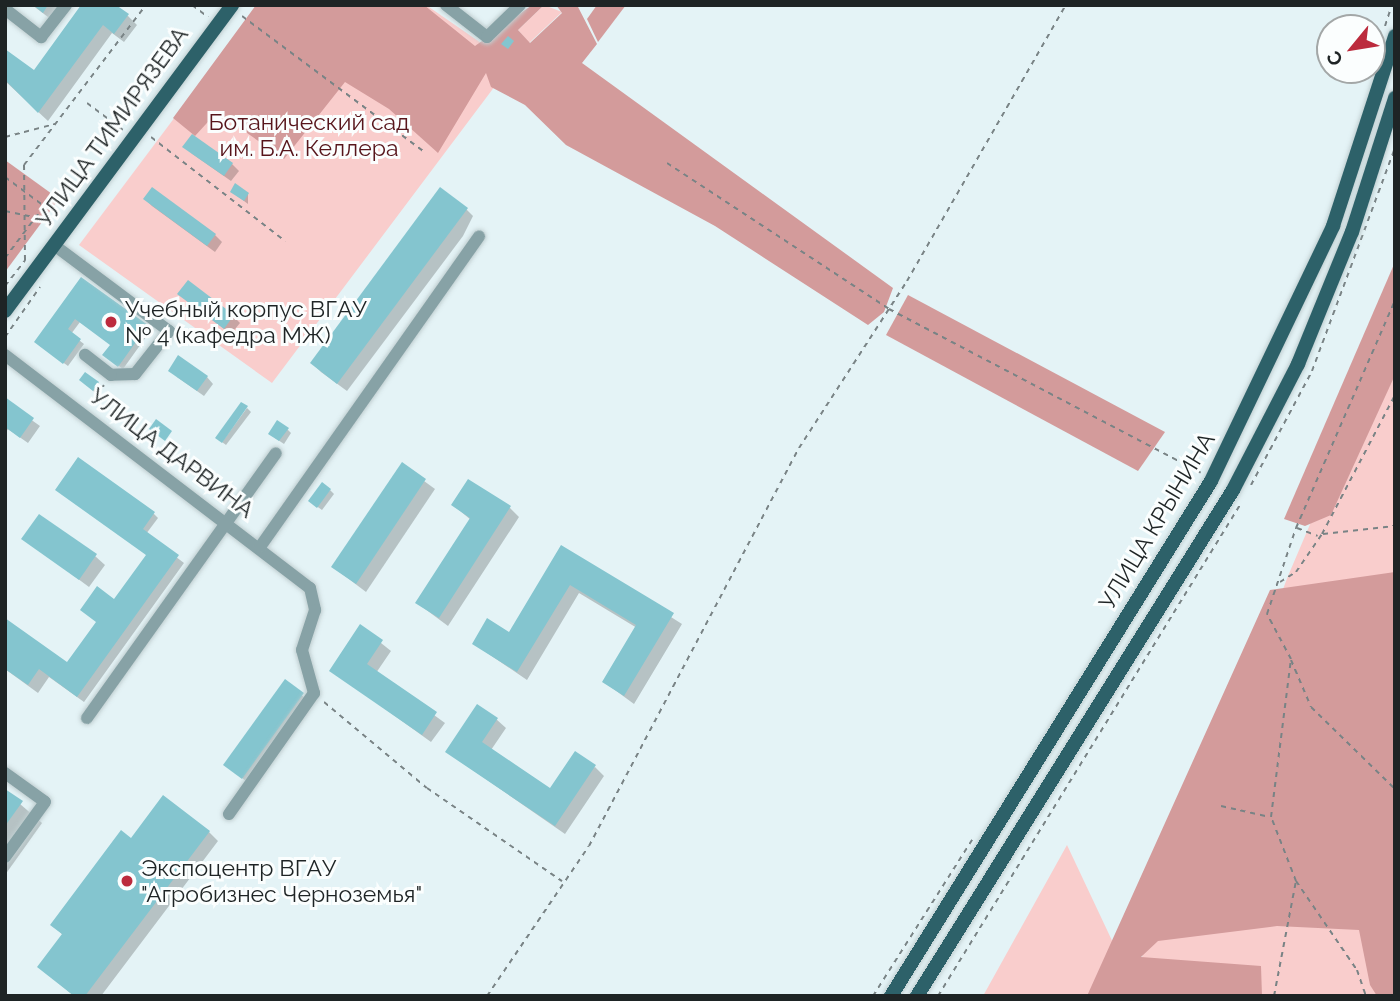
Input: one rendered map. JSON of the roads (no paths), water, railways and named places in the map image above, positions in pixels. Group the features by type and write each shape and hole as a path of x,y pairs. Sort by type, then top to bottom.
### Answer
{"main road":[{"name":"УЛИЦА ТИМИРЯЗЕВА","path":"5,311 133,130 230,6"},
{"name":"УЛИЦА КРЫНИНА","path":"891,996 1211,481 1333,226 1395,36"},
{"name":"УЛИЦА КРЫНИНА","path":"917,996 1233,490 1298,364 1352,232 1395,98"}],"street":[{"path":"5,9 41,37 66,5"},
{"path":"446,5 487,37 520,5"},
{"path":"260,547 479,237"},
{"path":"54,245 169,331 135,374 111,375 85,355"},
{"name":"УЛИЦА ДАРВИНА","path":"5,355 228,521 310,588 315,610 302,650 314,693 229,814"},
{"path":"87,718 276,453"},
{"path":"5,773 45,803 5,856"}],"place":[{"name":"Учебный корпус ВГАУ № 4 (кафедра МЖ)","path":"111,322"},
{"name":"Экспоцентр ВГАУ \"Агробизнес Черноземья\"","path":"127,881"}],"park label":[{"name":"Ботанический сад им. Б.А. Келлера","path":"309,135"}]}
